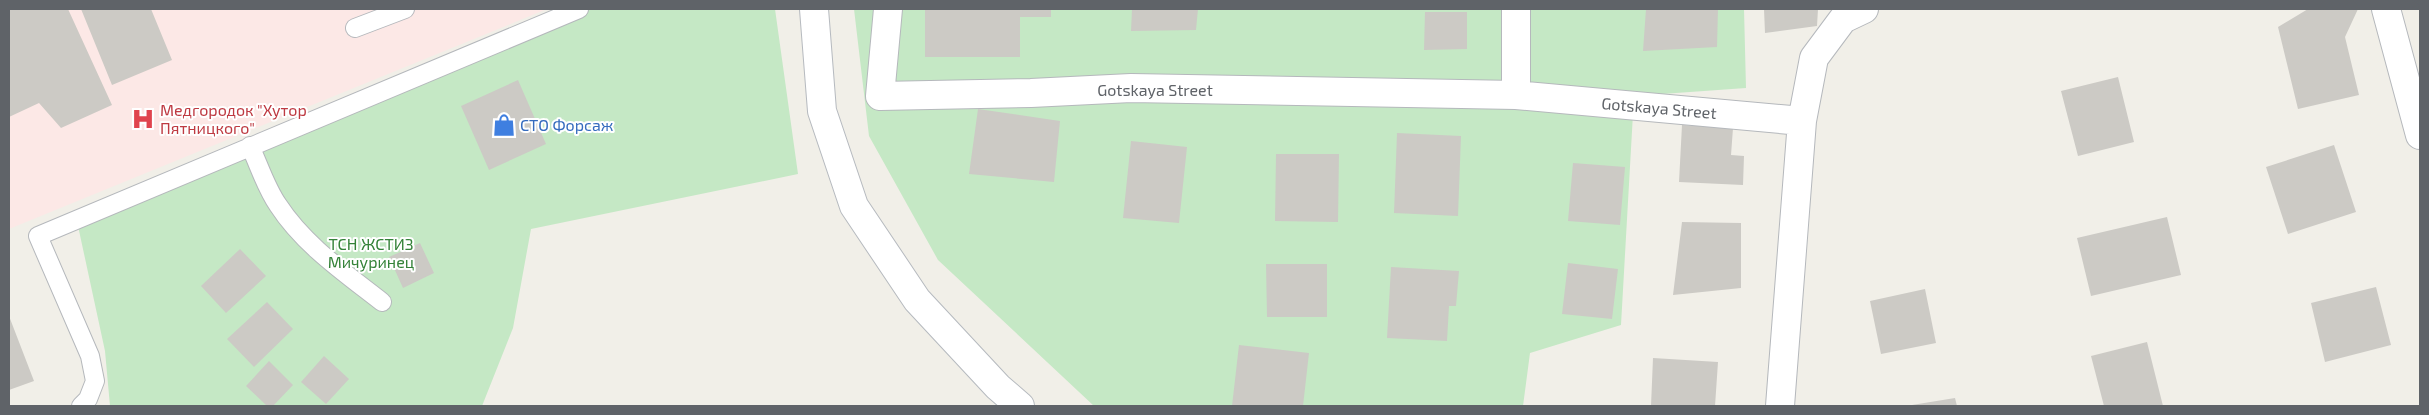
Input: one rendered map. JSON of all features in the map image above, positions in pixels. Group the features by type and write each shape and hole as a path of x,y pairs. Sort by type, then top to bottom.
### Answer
{"street":[{"path":"814,9 822,111 854,206 917,300 998,387 1020,406"},
{"name":"Gotskaya Street","path":"888,9 880,96 1031,93 1131,88 1516,95 1802,121"},
{"path":"1516,9 1516,95"},
{"path":"1780,406 1802,121 1814,58 1843,19 1864,9"},
{"path":"2386,9 2420,135"}],"lane":[{"path":"355,28 404,9"},
{"path":"81,406 88,399 95,381 90,356 38,236 579,9"},
{"path":"250,146 276,204 297,231 324,256 382,302"}],"shaded area":[{"name":"Медгородок \"Хутор Пятницкого\"","path":"9,9 547,9 9,229"}],"green space":[{"name":"ТСН ЖСТИЗ Мичуринец","path":"562,9 775,9 798,174 531,229 513,328 482,406 110,406 105,351 75,212"},
{"path":"854,9 1744,9 1746,88 1634,96 1621,325 1530,353 1523,406 1094,406 938,260 869,136"}],"building":[{"path":"9,9 68,9 112,105 61,128 39,103 9,117"},
{"path":"81,9 151,9 172,60 112,85"},
{"path":"925,9 1051,9 1051,17 1020,17 1020,57 925,57"},
{"path":"1132,9 1198,9 1196,30 1131,31"},
{"path":"1646,9 1718,9 1717,47 1643,51"},
{"path":"1764,9 1818,9 1817,26 1765,33"},
{"path":"2308,9 2358,9 2345,37 2359,95 2298,109 2278,27"},
{"path":"1425,12 1467,12 1467,49 1424,50"},
{"path":"2118,77 2134,142 2078,156 2061,91"},
{"name":"СТО Форсаж","path":"518,80 546,144 489,170 461,106"},
{"path":"978,109 1060,121 1054,182 969,174"},
{"path":"1682,125 1733,128 1731,155 1744,156 1743,185 1679,182"},
{"path":"1397,133 1461,136 1458,216 1394,213"},
{"path":"1131,141 1187,147 1179,223 1123,218"},
{"path":"2334,145 2356,212 2288,234 2266,167"},
{"path":"1276,154 1339,154 1338,222 1275,221"},
{"path":"1573,163 1625,167 1620,225 1568,221"},
{"path":"2167,217 2181,275 2091,296 2077,238"},
{"path":"1682,222 1741,223 1741,288 1673,295"},
{"path":"420,243 434,273 403,288 389,257"},
{"path":"240,249 266,276 226,313 201,286"},
{"path":"1568,263 1618,269 1612,319 1562,314"},
{"path":"1266,264 1327,264 1327,317 1267,317"},
{"path":"1391,267 1459,271 1456,306 1449,306 1447,341 1387,338"},
{"path":"2376,287 2391,345 2325,362 2311,303"},
{"path":"1925,289 1936,343 1881,354 1870,301"},
{"path":"267,302 293,329 254,367 227,339"},
{"path":"9,316 34,381 9,390"},
{"path":"2147,342 2163,406 2104,406 2091,356"},
{"path":"1239,345 1309,353 1303,406 1232,406"},
{"path":"324,356 349,379 326,404 301,382"},
{"path":"1653,358 1718,362 1715,406 1651,406"},
{"path":"269,361 293,385 273,406 267,406 246,386"},
{"path":"1955,398 1957,406 1912,406 1912,405"}],"place":[{"name":"Медгородок \"Хутор Пятницкого\"","path":"143,119"},
{"name":"СТО Форсаж","path":"504,125"}]}
